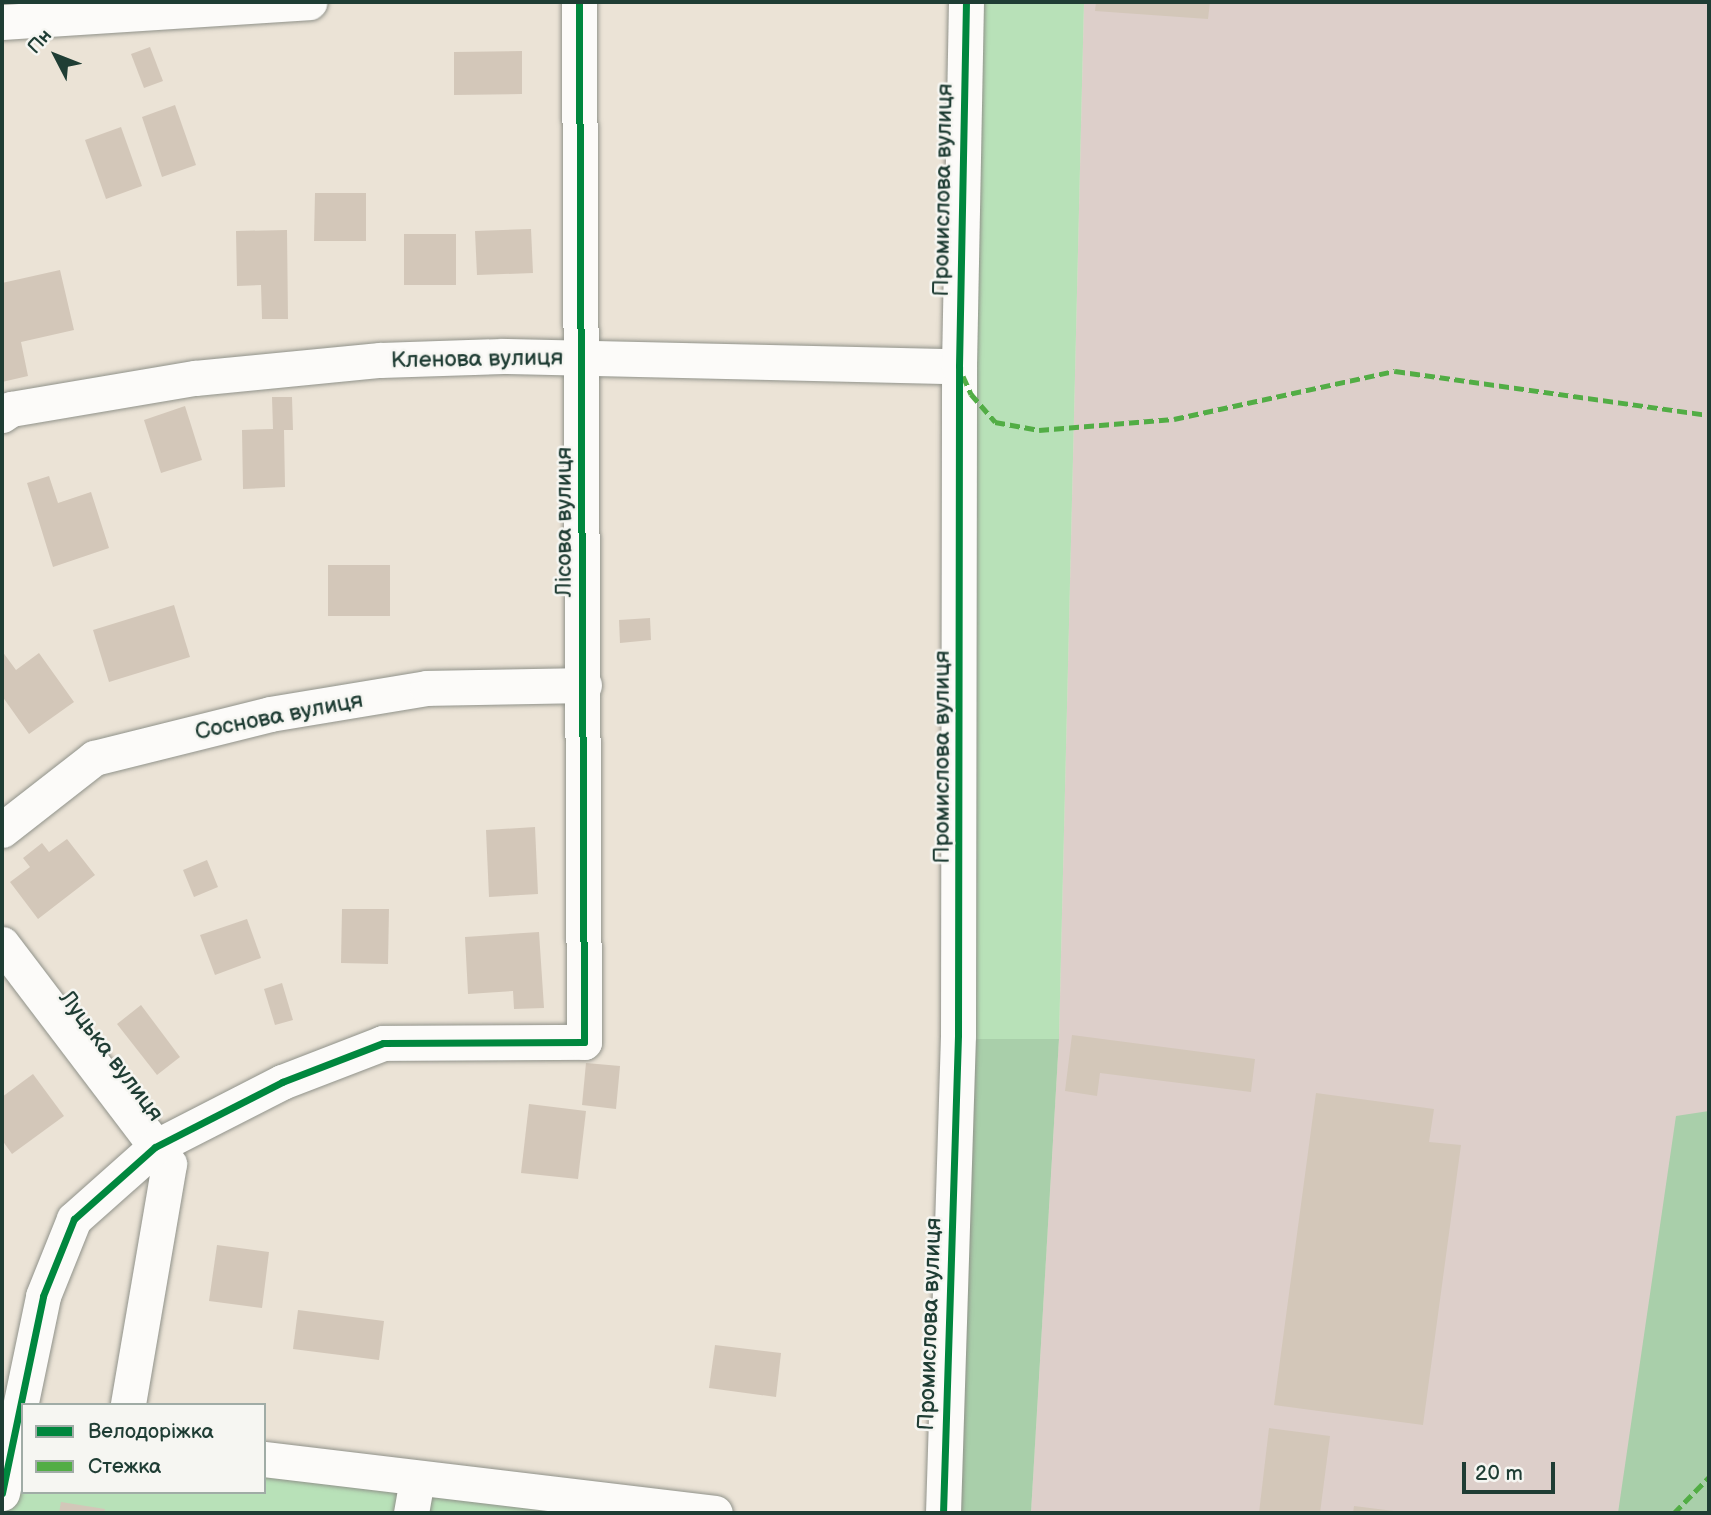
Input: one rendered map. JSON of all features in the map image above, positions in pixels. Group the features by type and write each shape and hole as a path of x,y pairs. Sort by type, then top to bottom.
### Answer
{"street":[{"path":"2,22 309,2"},
{"name":"Лісова вулиця","path":"155,1147 282,1082 383,1043 584,1042 583,358 579,2"},
{"name":"Промислова вулиця","path":"943,1513 958,1035 959,366 966,2"},
{"name":"Кленова вулиця","path":"2,415 11,409 143,387 380,360 583,358 959,366"},
{"name":"Соснова вулиця","path":"2,830 94,758 270,714 427,688 584,685"},
{"name":"Луцька вулиця","path":"2,944 169,1164 128,1403"},
{"path":"2,1493 12,1426 43,1296 74,1219 155,1147"},
{"path":"266,1460 414,1497 715,1513"}],"shaded area":[{"path":"1084,2 1709,2 1709,1513 1031,1513 1059,1039"}],"green space":[{"path":"978,2 1084,2 1059,1039 970,1039"},
{"path":"970,1039 1059,1039 1031,1513 959,1513"},
{"path":"1709,1111 1709,1513 1618,1513 1676,1116"},
{"path":"2,1441 21,1443 21,1494 266,1494 266,1476 602,1513 2,1513"}],"building":[{"path":"1096,2 1210,2 1208,19 1095,11"},
{"path":"150,47 163,81 144,88 131,54"},
{"path":"522,51 522,94 454,95 454,52"},
{"path":"175,105 196,165 162,177 142,117"},
{"path":"121,127 142,186 106,199 85,140"},
{"path":"315,193 366,193 366,241 314,241"},
{"path":"531,229 533,273 477,275 475,231"},
{"path":"287,230 288,319 262,319 261,285 237,286 236,231"},
{"path":"404,234 456,234 456,285 404,285"},
{"path":"60,270 74,330 21,342 28,376 2,382 2,283"},
{"path":"272,397 292,397 293,430 284,430 285,487 243,489 242,430 273,429"},
{"path":"185,406 202,460 161,473 144,420"},
{"path":"49,476 58,503 91,492 109,548 53,567 27,483"},
{"path":"328,565 390,565 390,616 328,616"},
{"path":"174,605 190,657 109,682 93,630"},
{"path":"650,618 651,640 620,643 619,620"},
{"path":"2,651 16,670 39,653 74,702 29,734 2,696"},
{"path":"535,827 538,894 489,897 486,830"},
{"path":"67,839 95,875 38,919 10,882 30,867 23,858 42,843 49,852"},
{"path":"207,860 218,887 194,897 183,870"},
{"path":"342,909 389,909 388,964 341,963"},
{"path":"247,919 261,958 215,975 200,935"},
{"path":"539,932 544,1008 514,1009 513,991 468,994 465,937"},
{"path":"282,983 293,1020 275,1025 264,989"},
{"path":"141,1005 180,1057 157,1075 117,1024"},
{"path":"1072,1035 1255,1059 1251,1092 1100,1073 1097,1096 1065,1091"},
{"path":"586,1063 620,1066 616,1109 582,1105"},
{"path":"33,1074 64,1116 12,1154 2,1140 2,1097"},
{"path":"1316,1093 1434,1109 1429,1142 1461,1145 1423,1425 1274,1405"},
{"path":"529,1104 586,1111 578,1179 521,1173"},
{"path":"217,1245 269,1252 262,1308 209,1301"},
{"path":"298,1310 384,1321 379,1360 293,1349"},
{"path":"715,1345 781,1353 776,1397 709,1388"},
{"path":"1269,1428 1330,1436 1320,1513 1259,1513"},
{"path":"61,1502 105,1509 104,1513 59,1513"},
{"path":"1354,1506 1402,1512 1402,1513 1353,1513"}],"marked path":[{"path":"963,376 971,394 995,422 1039,430 1174,419 1395,371 1709,415"},
{"path":"1674,1513 1709,1477"}],"cycle path":[{"path":"2,1493 43,1296 74,1219 155,1147 282,1082 383,1043 584,1042 579,2"},
{"path":"943,1513 958,1035 959,366 966,2"}]}
